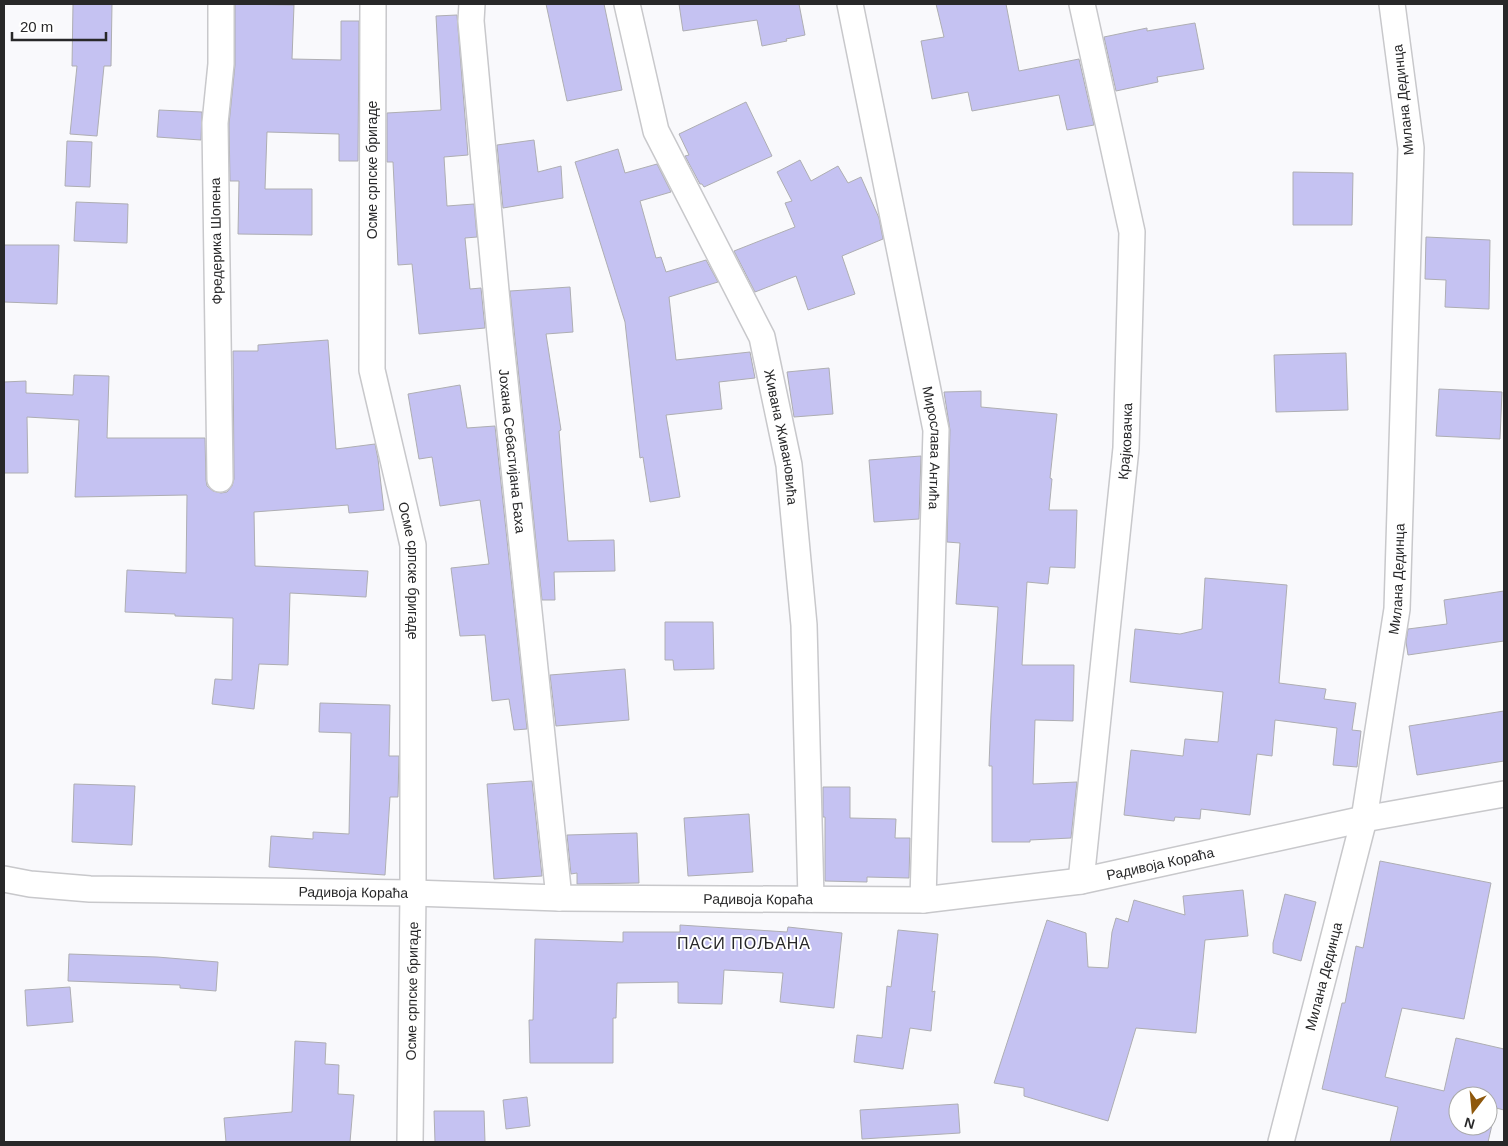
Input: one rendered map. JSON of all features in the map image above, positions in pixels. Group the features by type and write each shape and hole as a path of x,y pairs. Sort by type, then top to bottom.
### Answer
{"street":[{"name":"Фредерика Шопена","path":"220,479 215,123 221,64 222,4"},
{"name":"Осме српске бригаде","path":"373,4 372,370 413,545 413,894 410,1142"},
{"name":"Јохана Себастијана Баха","path":"472,4 471,21 500,325 559,898"},
{"name":"Живана Живановића","path":"626,4 656,131 762,337 789,465 804,625 811,899"},
{"name":"Мирослава Антића","path":"850,4 936,430 923,900"},
{"name":"Крајковачка","path":"1081,880 1126,448 1132,232 1082,4"},
{"name":"Милана Дединца","path":"1281,1142 1364,819 1398,599 1411,148 1392,4"},
{"name":"Радивоја Кораћа","path":"4,879 30,884 90,889 559,898 923,900 1081,880 1364,819 1504,794"}],"building":[{"path":"73,4 112,4 111,66 104,66 97,136 70,134 77,66 72,66"},
{"path":"235,4 294,5 292,59 341,60 341,21 359,21 358,161 339,161 339,134 267,132 265,189 312,189 312,235 238,234 239,181 230,181 229,124 235,65"},
{"path":"546,4 604,4 622,90 567,101"},
{"path":"679,4 799,4 805,35 762,46 757,20 683,31"},
{"path":"936,4 1006,4 1019,71 1079,59 1094,125 1067,130 1059,95 972,111 968,92 932,99 921,41 944,37"},
{"path":"457,15 468,155 444,157 447,206 474,204 477,237 465,238 470,289 481,288 485,328 419,334 412,264 398,265 393,162 387,162 387,113 441,110 436,16"},
{"path":"1195,23 1204,69 1157,77 1158,82 1116,91 1104,37 1147,28 1147,31"},
{"path":"746,102 772,156 704,187 700,184 685,156 689,155 679,134"},
{"path":"159,110 202,112 201,140 157,137"},
{"path":"534,140 538,172 561,166 563,198 503,208 497,145"},
{"path":"67,141 92,142 90,187 65,186"},
{"path":"618,149 625,173 657,164 671,192 640,201 656,258 661,257 666,272 706,260 718,282 669,297 676,360 750,352 755,378 719,382 722,409 666,415 680,497 650,502 643,457 640,458 625,322 575,162"},
{"path":"800,160 811,181 838,166 848,183 861,177 879,218 883,239 842,256 855,294 808,310 796,276 755,292 734,251 795,227 785,203 792,201 777,172"},
{"path":"1293,172 1353,173 1352,225 1293,225"},
{"path":"76,202 128,204 127,243 74,241"},
{"path":"1426,237 1490,240 1489,309 1445,307 1446,280 1425,279"},
{"path":"4,245 59,245 57,304 4,302"},
{"path":"570,287 573,332 546,334 561,430 559,431 568,541 614,540 615,571 554,572 555,600 542,600 510,291"},
{"path":"328,340 336,449 375,444 384,510 349,513 348,505 254,512 255,566 368,571 366,597 290,593 288,665 259,664 254,709 212,704 215,679 232,680 233,618 125,612 127,570 186,573 187,495 75,497 79,420 27,417 28,473 4,473 4,382 26,381 26,393 73,395 74,375 109,376 107,438 205,438 207,486 213,491 221,493 227,492 232,486 234,479 233,351 258,351 258,345"},
{"path":"1346,353 1348,410 1276,412 1274,355"},
{"path":"829,368 833,414 794,417 787,372"},
{"path":"460,385 467,428 495,426 527,729 514,730 509,699 492,701 485,635 460,636 451,568 489,564 480,500 440,506 432,457 419,459 408,394"},
{"path":"1439,389 1502,392 1500,439 1436,436"},
{"path":"981,391 981,407 1057,414 1050,478 1052,479 1049,510 1077,510 1075,568 1050,567 1048,584 1027,582 1022,665 1074,665 1073,721 1035,720 1033,784 1077,782 1071,838 1030,840 1030,842 992,842 992,766 989,766 998,607 956,604 960,543 947,542 950,430 944,392"},
{"path":"921,456 919,519 874,522 869,460"},
{"path":"1205,578 1287,585 1279,683 1326,689 1324,699 1356,703 1352,730 1361,731 1357,767 1333,765 1337,728 1275,720 1272,756 1257,754 1250,815 1201,809 1200,819 1175,817 1174,821 1124,815 1131,750 1183,756 1185,739 1218,742 1223,692 1130,682 1135,629 1180,634 1202,629"},
{"path":"1504,591 1504,641 1408,655 1406,642 1408,629 1447,624 1444,600"},
{"path":"665,622 713,622 714,669 674,670 673,660 665,660"},
{"path":"625,669 629,720 556,726 550,675"},
{"path":"320,703 390,705 389,756 399,756 398,797 390,797 385,875 269,867 271,836 313,839 313,832 349,834 351,733 319,732"},
{"path":"1504,711 1504,761 1417,775 1409,726"},
{"path":"532,781 542,876 494,879 487,784"},
{"path":"74,784 135,786 132,845 72,842"},
{"path":"823,787 850,787 850,818 896,819 895,838 910,838 909,878 867,877 867,882 825,881"},
{"path":"749,814 753,872 688,876 684,818"},
{"path":"637,833 639,883 577,884 577,873 571,874 567,835"},
{"path":"1380,861 1491,883 1464,1019 1402,1008 1385,1077 1444,1091 1456,1038 1504,1049 1504,1110 1498,1108 1498,1086 1448,1086 1448,1136 1489,1136 1488,1142 1390,1142 1398,1107 1322,1089 1342,1003 1345,1003 1356,946 1363,948"},
{"path":"1243,890 1248,936 1205,940 1196,1033 1136,1028 1108,1121 1024,1096 1024,1088 994,1083 1047,920 1086,933 1088,967 1108,968 1112,932 1116,918 1128,922 1134,900 1185,915 1183,896"},
{"path":"1285,894 1316,902 1301,961 1273,953 1273,943"},
{"path":"680,925 787,932 788,927 842,933 834,1008 780,1002 783,973 724,970 722,1004 678,1003 678,982 617,983 616,1018 613,1018 613,1063 530,1063 529,1020 533,1020 535,939 623,942 623,932 680,932"},
{"path":"898,930 938,934 932,992 935,991 931,1031 910,1028 903,1069 854,1062 857,1035 882,1038 887,986 891,987"},
{"path":"69,954 157,957 218,962 216,991 180,988 180,985 68,981"},
{"path":"70,987 73,1022 27,1026 25,990"},
{"path":"295,1041 326,1043 325,1064 339,1065 338,1094 354,1095 350,1142 226,1142 224,1118 292,1112"},
{"path":"527,1097 530,1126 506,1129 503,1100"},
{"path":"958,1104 960,1133 862,1139 860,1110"},
{"path":"434,1111 484,1111 485,1142 435,1142"}],"district":[{"name":"ПАСИ ПОЉАНА","path":"744,943"}]}
